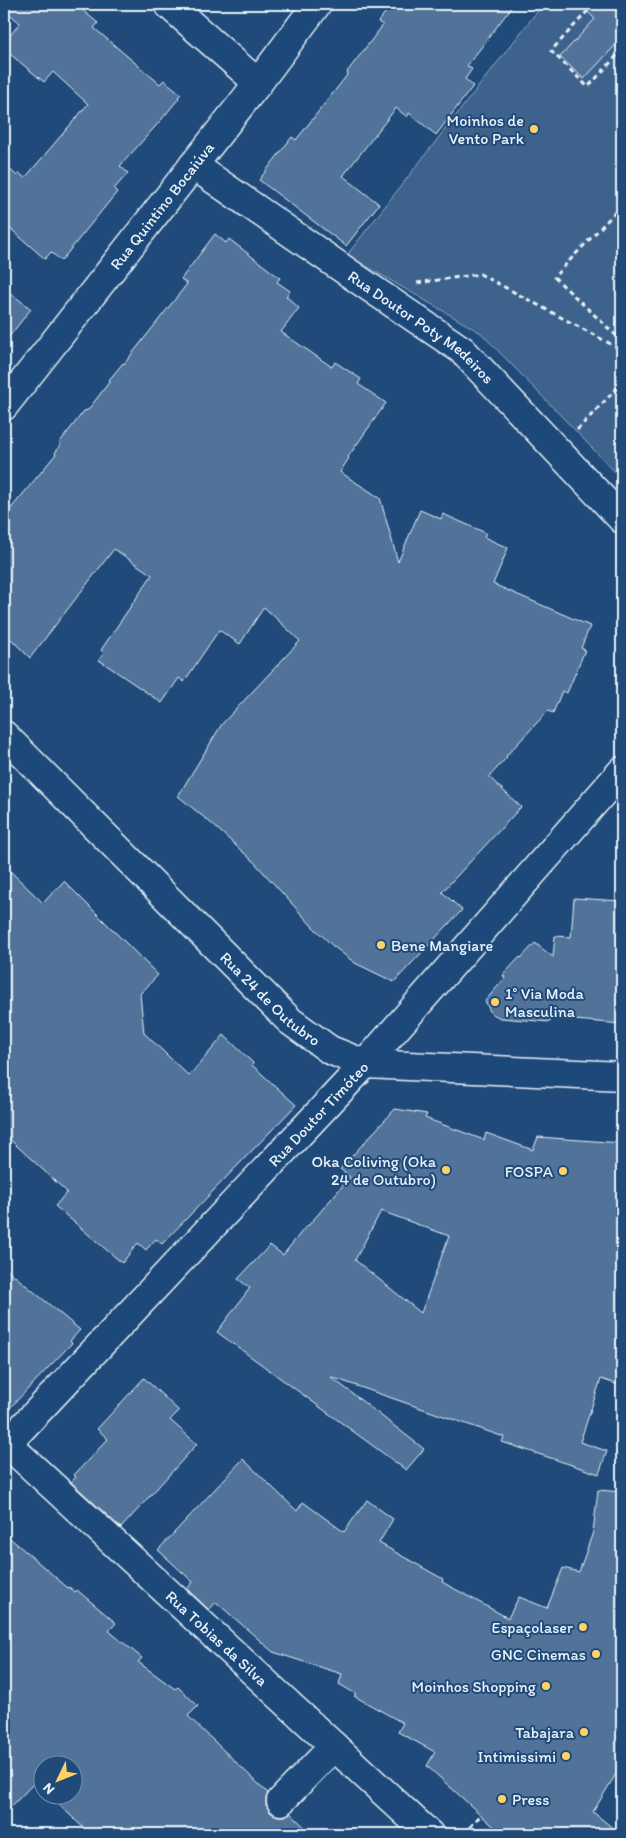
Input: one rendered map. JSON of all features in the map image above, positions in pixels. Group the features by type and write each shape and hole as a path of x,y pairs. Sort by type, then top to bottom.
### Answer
{"street":[{"path":"168,4 258,83"},
{"name":"Rua Quintino Bocaiúva","path":"4,406 258,83 317,4"},
{"name":"Rua Doutor Poty Medeiros","path":"193,165 372,290 462,350 622,519"},
{"name":"Rua 24 de Outubro","path":"4,735 290,1021 330,1050 365,1064 622,1076"},
{"name":"Rua Doutor Timóteo","path":"5,1444 365,1064 622,771"},
{"name":"Rua Tobias da Silva","path":"5,1444 430,1834"},
{"path":"281,1801 334,1746"}],"path":[{"path":"594,4 550,51 588,87 622,50"},
{"path":"622,204 554,277 622,341"},
{"path":"372,290 480,274 622,350"},
{"path":"558,450 622,384"},
{"path":"464,1834 481,1815"}],"shaded area":[{"name":"Moinhos de Vento Park","path":"543,4 622,4 622,479 481,333 347,255"}],"building":[{"path":"4,4 75,4 98,23 94,28 160,84 164,80 181,94 162,119 120,166 128,173 114,189 117,192 61,261 51,252 45,259 4,223 4,164 17,176 19,173 25,178 88,104 53,72 44,82 4,49 4,43 20,23 4,9"},
{"path":"392,4 514,4 467,66 472,69 465,79 473,86 436,135 409,113 407,117 396,108 343,176 379,204 346,246 259,180 292,137 296,140 348,74 347,72 383,25 378,22"},
{"path":"580,4 622,4 622,38 584,79 560,57 595,19"},
{"path":"215,234 226,243 229,239 280,278 277,282 290,291 286,296 299,308 281,332 332,367 335,362 361,379 358,384 386,403 348,457 340,472 380,498 398,562 420,510 441,519 443,514 486,533 484,537 508,548 493,584 590,626 581,648 585,650 567,693 562,691 553,713 548,711 489,777 521,807 442,892 462,910 394,982 355,963 333,946 313,927 254,862 178,796 222,724 300,641 264,607 240,644 219,630 184,682 179,678 162,703 99,660 104,653 101,650 152,575 114,549 30,658 4,632 4,517 56,454 60,442 84,411 88,410 109,380 124,364 187,284 181,279"},
{"path":"4,288 31,309 4,343"},
{"path":"4,865 43,903 64,881 158,975 140,994 144,1033 189,1076 224,1035 253,1063 252,1065 296,1105 162,1244 156,1239 146,1250 138,1243 122,1263 55,1206 67,1192 4,1134"},
{"path":"574,898 622,901 622,1024 551,1018 550,1022 500,1018 491,1013 485,1001 505,978 503,975 520,957 535,943 553,957 555,936 571,937"},
{"path":"395,1109 427,1114 425,1118 484,1140 486,1133 533,1150 538,1137 622,1143 622,1386 601,1379 580,1442 607,1451 599,1474 502,1442 504,1437 331,1377 424,1449 406,1470 217,1332 250,1288 238,1279 270,1245 283,1255 350,1177 340,1169","holes":["381,1211 449,1236 421,1313 355,1260"]},
{"path":"4,1267 80,1330 70,1341 72,1343 4,1414"},
{"path":"144,1378 179,1411 170,1420 197,1444 121,1528 71,1482 76,1477 74,1475 108,1439 97,1429"},
{"path":"243,1459 297,1511 303,1502 344,1532 367,1500 393,1519 379,1543 443,1579 442,1582 508,1618 519,1597 547,1608 563,1568 579,1572 593,1532 598,1490 622,1492 622,1764 593,1812 620,1834 502,1834 427,1766 435,1752 398,1732 403,1723 354,1696 356,1694 339,1684 342,1674 273,1652 216,1602 209,1610 187,1589 193,1582 158,1550"},
{"path":"4,1533 68,1588 75,1592 77,1590 116,1623 109,1631 142,1658 138,1662 175,1689 178,1687 198,1706 188,1716 268,1793 266,1805 270,1812 278,1816 285,1816 290,1813 312,1834 90,1834 61,1806 82,1806 82,1756 32,1756 32,1785 4,1814"}],"place":[{"name":"Moinhos de Vento Park","path":"534,129"},
{"name":"Bene Mangiare","path":"381,945"},
{"name":"1° Via Moda Masculina","path":"495,1002"},
{"name":"Oka Coliving (Oka 24 de Outubro)","path":"446,1170"},
{"name":"FOSPA","path":"563,1171"},
{"name":"Espaçolaser","path":"583,1627"},
{"name":"GNC Cinemas","path":"596,1654"},
{"name":"Moinhos Shopping","path":"546,1686"},
{"name":"Tabajara","path":"584,1732"},
{"name":"Intimissimi","path":"566,1756"},
{"name":"Press","path":"502,1799"}]}
